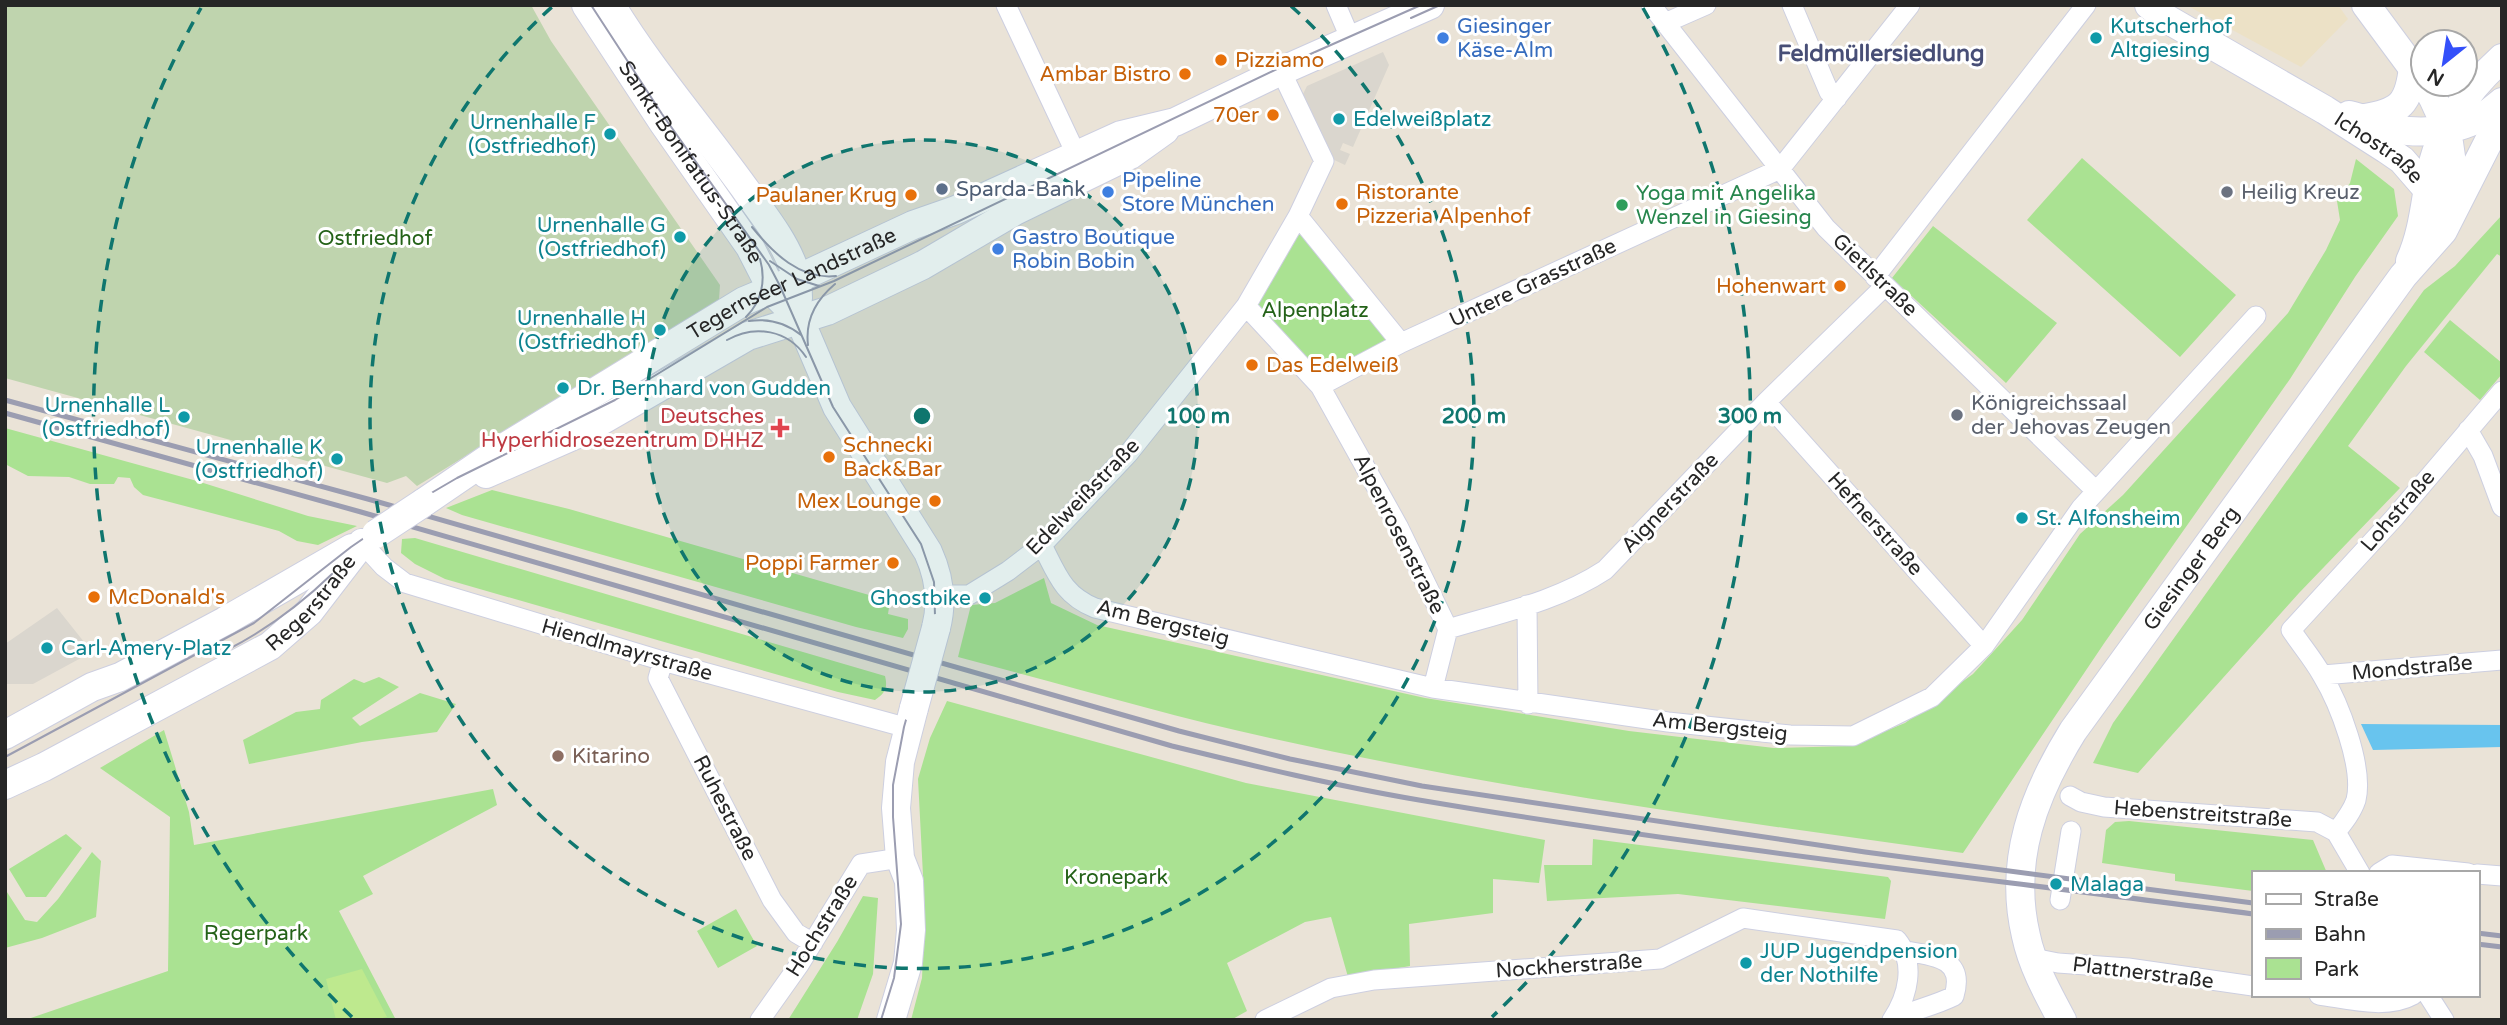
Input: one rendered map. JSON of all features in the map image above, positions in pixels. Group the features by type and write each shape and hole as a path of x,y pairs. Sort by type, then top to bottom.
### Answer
{"main road":[{"name":"Sankt-Bonifatius-Straße","path":"586,5 664,124 750,247 784,284 837,407 928,552 936,571 940,595 936,628 911,718 897,785 900,858"},
{"name":"Sankt-Bonifatius-Straße","path":"611,5 660,78 711,141 774,230 789,256 784,284"},
{"name":"Tegernseer Landstraße","path":"429,499 582,432 742,339 799,318 827,311 923,265 1016,211 1130,155 1175,122 1430,5"},
{"name":"Ichostraße","path":"2148,5 2235,60 2325,110 2402,160 2428,190"},
{"path":"2366,5 2409,61"},
{"path":"2446,129 2486,67"},
{"path":"2365,118 2388,114 2398,107 2409,91"},
{"path":"2433,98 2446,129"},
{"name":"Ichostraße","path":"2325,110 2415,131 2446,129 2477,121 2502,102"},
{"name":"Giesinger Berg","path":"2062,1020 2025,935 2021,880 2024,842 2034,803 2073,731 2403,276 2432,244 2448,221 2502,115"},
{"name":"Tegernseer Landstraße","path":"369,538 505,447 723,313 913,225 956,210 1121,135 1175,122"},
{"name":"Giesinger Berg","path":"2403,276 2418,244 2436,152 2446,129"},
{"name":"Giesinger Berg","path":"2446,129 2452,152 2448,221"},
{"name":"Regerstraße","path":"5,735 92,687 120,677 225,621 369,538"},
{"name":"Regerstraße","path":"5,785 44,767 270,646 309,612 369,538"},
{"path":"872,1020 887,976 893,924 890,889 900,858"},
{"path":"891,1020 908,963 911,930 909,881 900,858"}],"street":[{"path":"1006,5 1077,156"},
{"path":"1336,5 1350,40"},
{"name":"Gietlstraße","path":"1651,5 1826,228 2096,492"},
{"path":"1665,23 1706,5"},
{"path":"1793,5 1829,92 1837,98"},
{"name":"Untere Grasstraße","path":"1401,343 1780,169 1910,5"},
{"name":"Aignerstraße","path":"1448,629 1579,587 1605,570 1880,282 2086,5"},
{"name":"Edelweißstraße","path":"940,595 969,595 1042,545 1128,454 1246,306 1298,216 1324,161 1282,71"},
{"path":"1246,306 1320,386 1401,343 1298,216"},
{"name":"Am Bergsteig","path":"1042,545 1068,591 1081,602 1095,608 1433,688 1528,704 1668,722 1790,735 1853,736 1932,696 1984,646 2081,508 2256,316"},
{"name":"Alpenrosenstraße","path":"1320,386 1398,526 1448,629 1433,688"},
{"name":"Lohstraße","path":"2323,675 2291,630 2393,518 2502,391"},
{"name":"Hefnerstraße","path":"1766,402 1984,646"},
{"path":"2469,430 2483,456 2502,507"},
{"name":"Hiendlmayrstraße","path":"369,538 384,567 405,583 663,661 911,718"},
{"path":"1527,605 1528,704"},
{"name":"Mondstraße","path":"2323,675 2502,660"},
{"name":"Ruhestraße","path":"663,661 658,678 772,900 796,933 813,943"},
{"path":"2323,675 2345,726 2358,780 2351,812 2336,832 2359,871"},
{"name":"Hebenstreitstraße","path":"2070,796 2081,802 2104,807 2317,822 2336,832"},
{"path":"2060,900 2071,831"},
{"name":"Hochstraße","path":"760,1020 813,943 861,864 900,858"},
{"path":"2382,871 2392,865 2449,871"},
{"path":"2479,874 2502,876"},
{"name":"Nockherstraße","path":"1265,1020 1331,988 1374,979 1660,959 1742,918 1897,940 1906,951 1941,958 1952,966 1958,980 1954,996 1937,1005 1916,1009 1892,1019"},
{"path":"1892,1019 1904,1001 1909,962 1906,951"},
{"name":"Plattnerstraße","path":"2033,957 2058,963 2128,968 2252,986"},
{"path":"2332,997 2364,1002 2402,1001 2409,997"},
{"path":"2429,997 2444,1020"}],"shaded area":[{"path":"2186,5 2338,5 2348,19 2301,67"},
{"name":"Edelweißplatz","path":"1383,52 1389,65 1353,147 1343,143 1340,150 1350,154 1345,165 1330,158 1302,96 1307,86"},
{"name":"Carl-Amery-Platz","path":"57,608 92,652 33,684 5,684 5,644"}],"green space":[{"name":"Ostfriedhof","path":"5,5 531,5 551,41 720,285 719,300 417,486 406,476 387,483 5,378"},
{"path":"2082,158 2236,295 2180,357 2027,220"},
{"path":"2356,159 2394,189 2398,216 2355,277 2290,379 2105,642 1963,853 1615,803 1442,773 1270,738 958,657 971,605 995,603 1044,578 1051,603 1097,625 1425,698 1629,731 1774,748 1848,746 1905,723 1973,674 2022,620 2080,534 2123,495 2288,313 2326,250 2340,220 2337,201 2350,183"},
{"path":"2502,215 2502,257 2497,254 2406,366 2348,446 2400,488 2299,593 2138,773 2093,763 2113,723 2424,290 2455,266"},
{"name":"Alpenplatz","path":"1303,226 1394,339 1321,380 1251,304"},
{"path":"1933,226 2057,323 2006,383 1892,278"},
{"path":"2450,320 2502,363 2502,374 2480,400 2424,352"},
{"path":"5,428 197,481 308,516 357,526 318,545 297,541 279,531 143,495 134,487 130,478 118,477 114,484 90,484 69,477 28,476 5,464"},
{"path":"492,490 569,509 890,601 888,614 908,619 908,629 903,638 856,627 462,515 446,508"},
{"path":"415,538 885,676 886,687 875,700 838,692 445,579 415,564 401,553 402,539"},
{"path":"379,677 399,687 352,718 360,726 420,693 456,704 437,732 362,742 249,764 243,740 296,712 320,709 321,700 354,679 364,683"},
{"name":"Kronepark","path":"947,701 1246,783 1545,840 1539,883 1493,879 1493,913 1409,924 1410,966 1348,977 1331,917 1305,922 1227,963 1247,1011 1231,1020 911,1020 922,978 925,914 918,779 930,738"},
{"name":"Regerpark","path":"164,730 189,812 194,845 493,789 497,805 363,876 373,894 339,911 396,1020 25,1020 168,971 170,817 100,768"},
{"path":"2129,821 2313,840 2326,871 2252,871 2252,891 2175,881 2175,874 2102,863 2106,830 2115,822"},
{"path":"66,834 82,848 46,897 26,897 9,869"},
{"path":"1593,839 1888,877 1891,881 1885,919 1678,894 1547,901 1544,865 1592,865"},
{"path":"92,852 101,861 96,917 42,938 5,948 5,889 25,920 37,922 58,899"},
{"path":"863,896 878,898 873,974 857,1020 788,1020 837,942"},
{"path":"736,909 757,946 718,968 697,931"},
{"path":"362,969 387,1017 373,1020 336,1020 326,979"}],"water":[{"path":"2361,724 2502,725 2502,747 2373,750"}],"tram line":[{"path":"591,5 662,114 769,265 833,407 921,544 934,582 935,616 904,727 893,785 901,924 894,978 881,1020"},
{"path":"5,757 254,623 351,547 421,499 457,478 615,400 767,307 834,281 1279,68 1421,5"},
{"path":"1411,18 1440,5"},
{"path":"752,227 788,263 811,274 836,276"},
{"path":"746,317 756,304 761,290 763,275 760,259"},
{"path":"770,261 797,279 819,286"},
{"path":"808,345 808,327 813,311 835,284"},
{"path":"749,321 776,322 801,335"},
{"path":"727,340 749,332 770,332 790,341 806,357"},
{"path":"227,650 282,616 332,574"}],"railway":[{"path":"5,400 375,501 1179,731 1290,759 1422,786 1865,852 2252,903"},
{"path":"5,413 361,512 1172,746 1295,775 1419,800 1523,817 1836,861 2252,914"},
{"path":"2479,933 2502,936"},
{"path":"2479,944 2502,947"}],"place":[{"name":"Giesinger Käse-Alm","path":"1443,38"},
{"name":"Kutscherhof Altgiesing","path":"2096,38"},
{"name":"Pizziamo","path":"1221,60"},
{"name":"Ambar Bistro","path":"1185,74"},
{"name":"70er","path":"1273,115"},
{"name":"Edelweißplatz","path":"1339,119"},
{"name":"Urnenhalle F (Ostfriedhof)","path":"610,134"},
{"name":"Sparda-Bank","path":"942,189"},
{"name":"Pipeline Store München","path":"1108,192"},
{"name":"Heilig Kreuz","path":"2227,192"},
{"name":"Paulaner Krug","path":"911,195"},
{"name":"Ristorante Pizzeria Alpenhof","path":"1342,204"},
{"name":"Yoga mit Angelika Wenzel in Giesing","path":"1622,205"},
{"name":"Urnenhalle G (Ostfriedhof)","path":"680,237"},
{"name":"Gastro Boutique Robin Bobin","path":"998,249"},
{"name":"Hohenwart","path":"1840,286"},
{"name":"Urnenhalle H (Ostfriedhof)","path":"660,330"},
{"name":"Das Edelweiß","path":"1252,365"},
{"name":"Dr. Bernhard von Gudden","path":"563,388"},
{"name":"Königreichssaal der Jehovas Zeugen","path":"1957,415"},
{"name":"Urnenhalle L (Ostfriedhof)","path":"184,417"},
{"name":"Deutsches Hyperhidrosezentrum DHHZ","path":"780,428"},
{"name":"Schnecki Back&Bar","path":"829,457"},
{"name":"Urnenhalle K (Ostfriedhof)","path":"337,459"},
{"name":"Mex Lounge","path":"935,501"},
{"name":"St. Alfonsheim","path":"2022,518"},
{"name":"Poppi Farmer","path":"893,563"},
{"name":"McDonald's","path":"94,597"},
{"name":"Ghostbike","path":"985,598"},
{"name":"Carl-Amery-Platz","path":"47,648"},
{"name":"Kitarino","path":"558,756"},
{"name":"Malaga","path":"2056,884"},
{"name":"JUP Jugendpension der Nothilfe","path":"1746,963"}],"district":[{"name":"Feldmüllersiedlung","path":"1881,54"}]}
